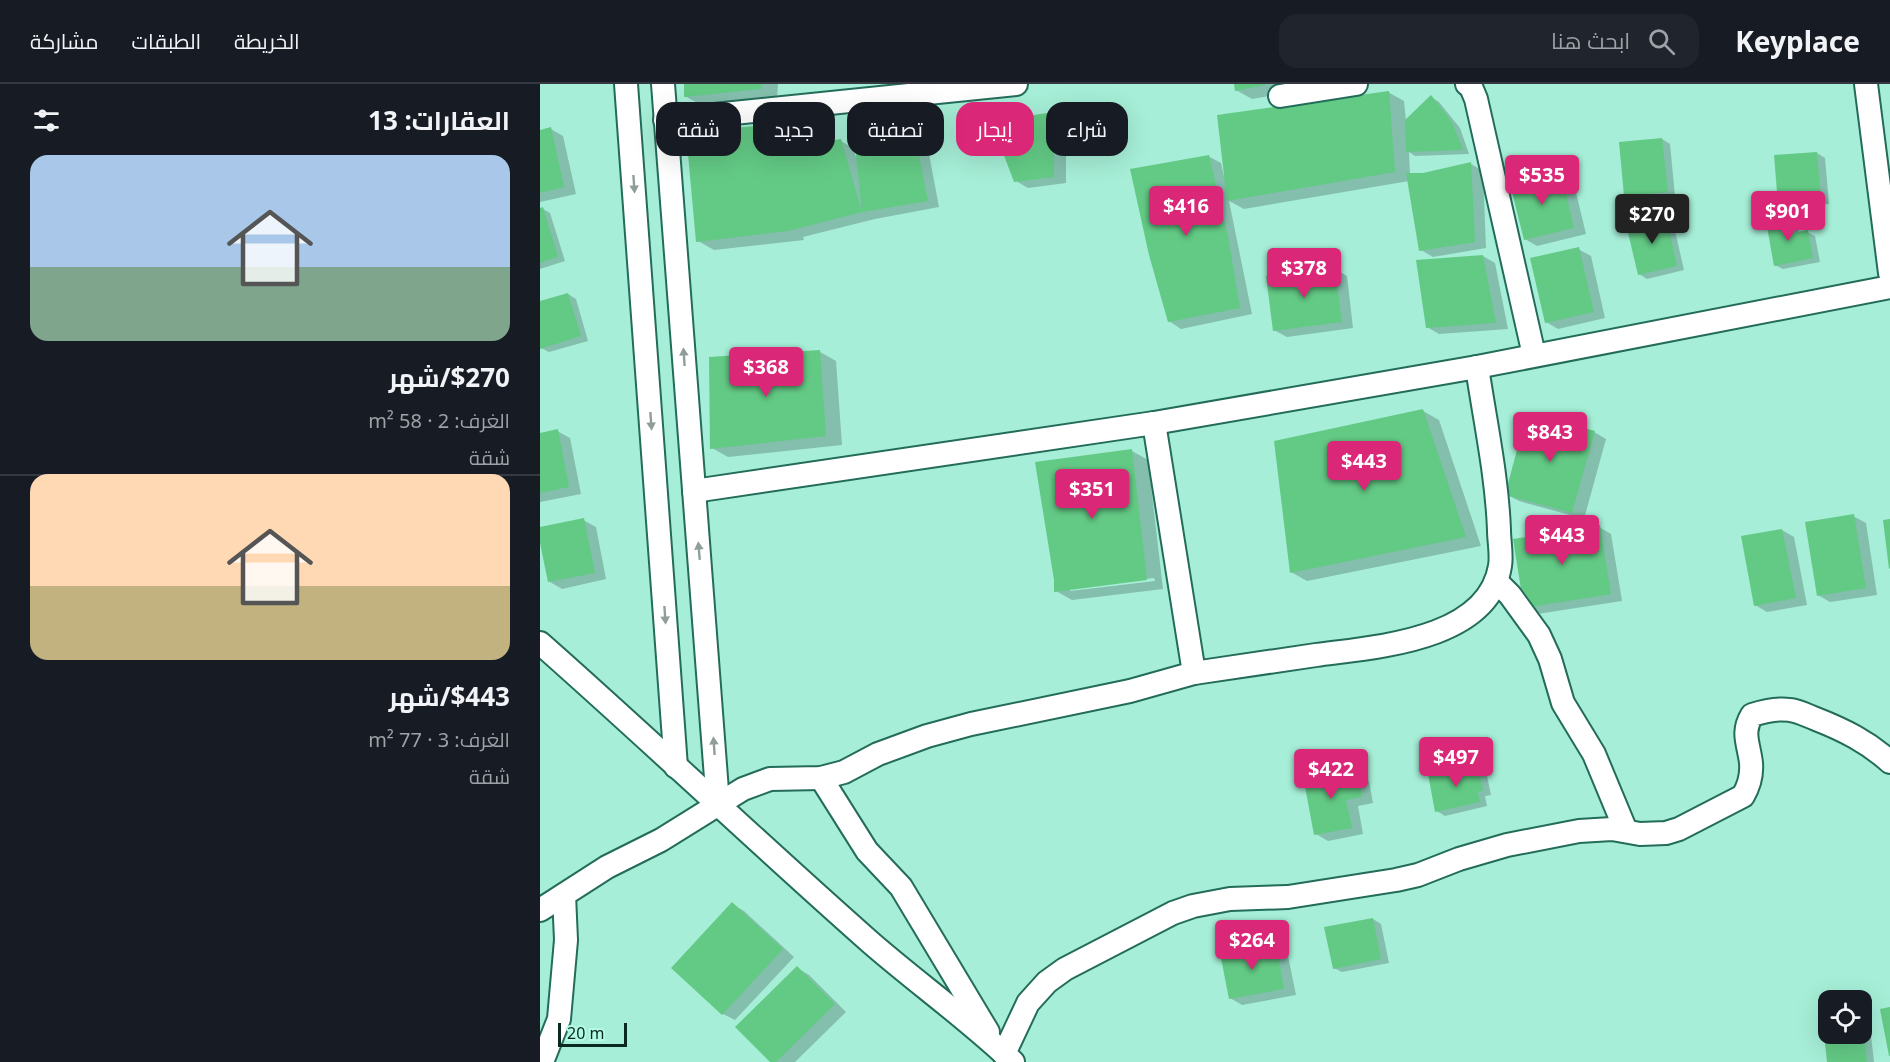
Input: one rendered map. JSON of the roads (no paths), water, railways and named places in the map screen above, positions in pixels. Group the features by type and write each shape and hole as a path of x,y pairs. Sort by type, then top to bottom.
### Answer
{"street":[{"path":"626,84 676,767"},
{"path":"663,84 664,102"},
{"path":"741,112 1016,84"},
{"path":"1280,96 1356,84"},
{"path":"1467,84 1471,87 1476,99 1534,355"},
{"path":"1866,84 1890,273"},
{"path":"668,156 718,804"},
{"path":"694,490 1154,423 1477,367 1890,287"},
{"path":"540,910 607,867 661,840 743,789 770,779 821,778 844,772 878,754 927,736 970,724 1130,691 1194,673 1392,644 1434,633 1459,621 1484,602 1493,590 1500,564 1498,513 1477,367"},
{"path":"1154,423 1194,673"},
{"path":"1496,581 1539,635 1550,659 1563,703 1594,754 1626,831"},
{"path":"540,643 871,942 1005,1055"},
{"path":"1005,1055 1028,1003 1047,982 1065,969 1173,913 1193,906 1230,899 1288,897 1396,880 1418,875 1491,849 1543,837 1595,829 1640,834 1666,833 1691,824 1743,796 1751,777 1745,730 1752,715 1764,711 1790,710 1803,713 1862,740 1890,762"},
{"path":"821,778 867,851 901,887 1005,1055"},
{"path":"543,1062 559,1019 566,940 564,895"}]}
